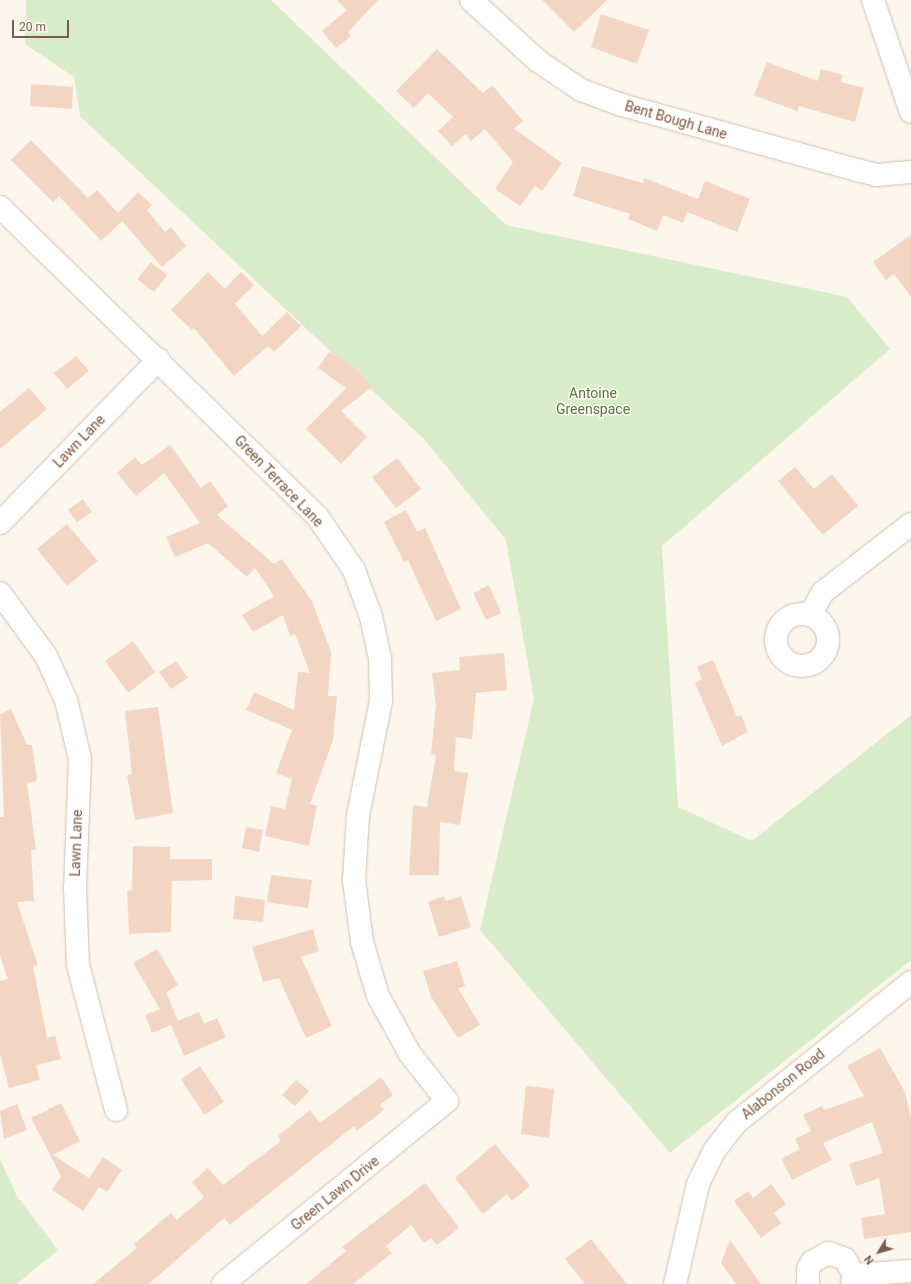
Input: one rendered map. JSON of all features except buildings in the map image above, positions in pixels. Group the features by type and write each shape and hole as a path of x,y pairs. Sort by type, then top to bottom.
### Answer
{"street":[{"name":"Bent Bough Lane","path":"472,0 538,61 581,90 622,105 856,170 877,175 911,172"},
{"path":"874,0 911,112"},
{"name":"Green Terrace Lane","path":"0,208 159,359 317,516 354,570 371,617 380,658 381,701 358,815 354,880 362,942 378,996 410,1054 447,1101"},
{"name":"Lawn Lane","path":"0,523 159,359"},
{"path":"810,616 822,593 911,524"},
{"name":"Lawn Lane","path":"0,593 46,656 66,700 80,759 75,888 78,965 116,1110"},
{"name":"Alabonson Road","path":"675,1284 698,1184 714,1151 732,1128 755,1105 909,988"},
{"name":"Green Lawn Drive","path":"223,1284 447,1101"},
{"path":"808,1284 808,1269 812,1262 828,1253 846,1259 853,1279 911,1271"}],"green space":[{"name":"Antoine Greenspace","path":"26,0 271,0 506,225 847,297 890,349 662,546 678,807 752,841 911,715 911,960 670,1153 480,930 534,699 506,540 424,439 80,116 74,77 25,44"},
{"path":"0,1159 17,1196 58,1250 17,1284 0,1284"}]}
